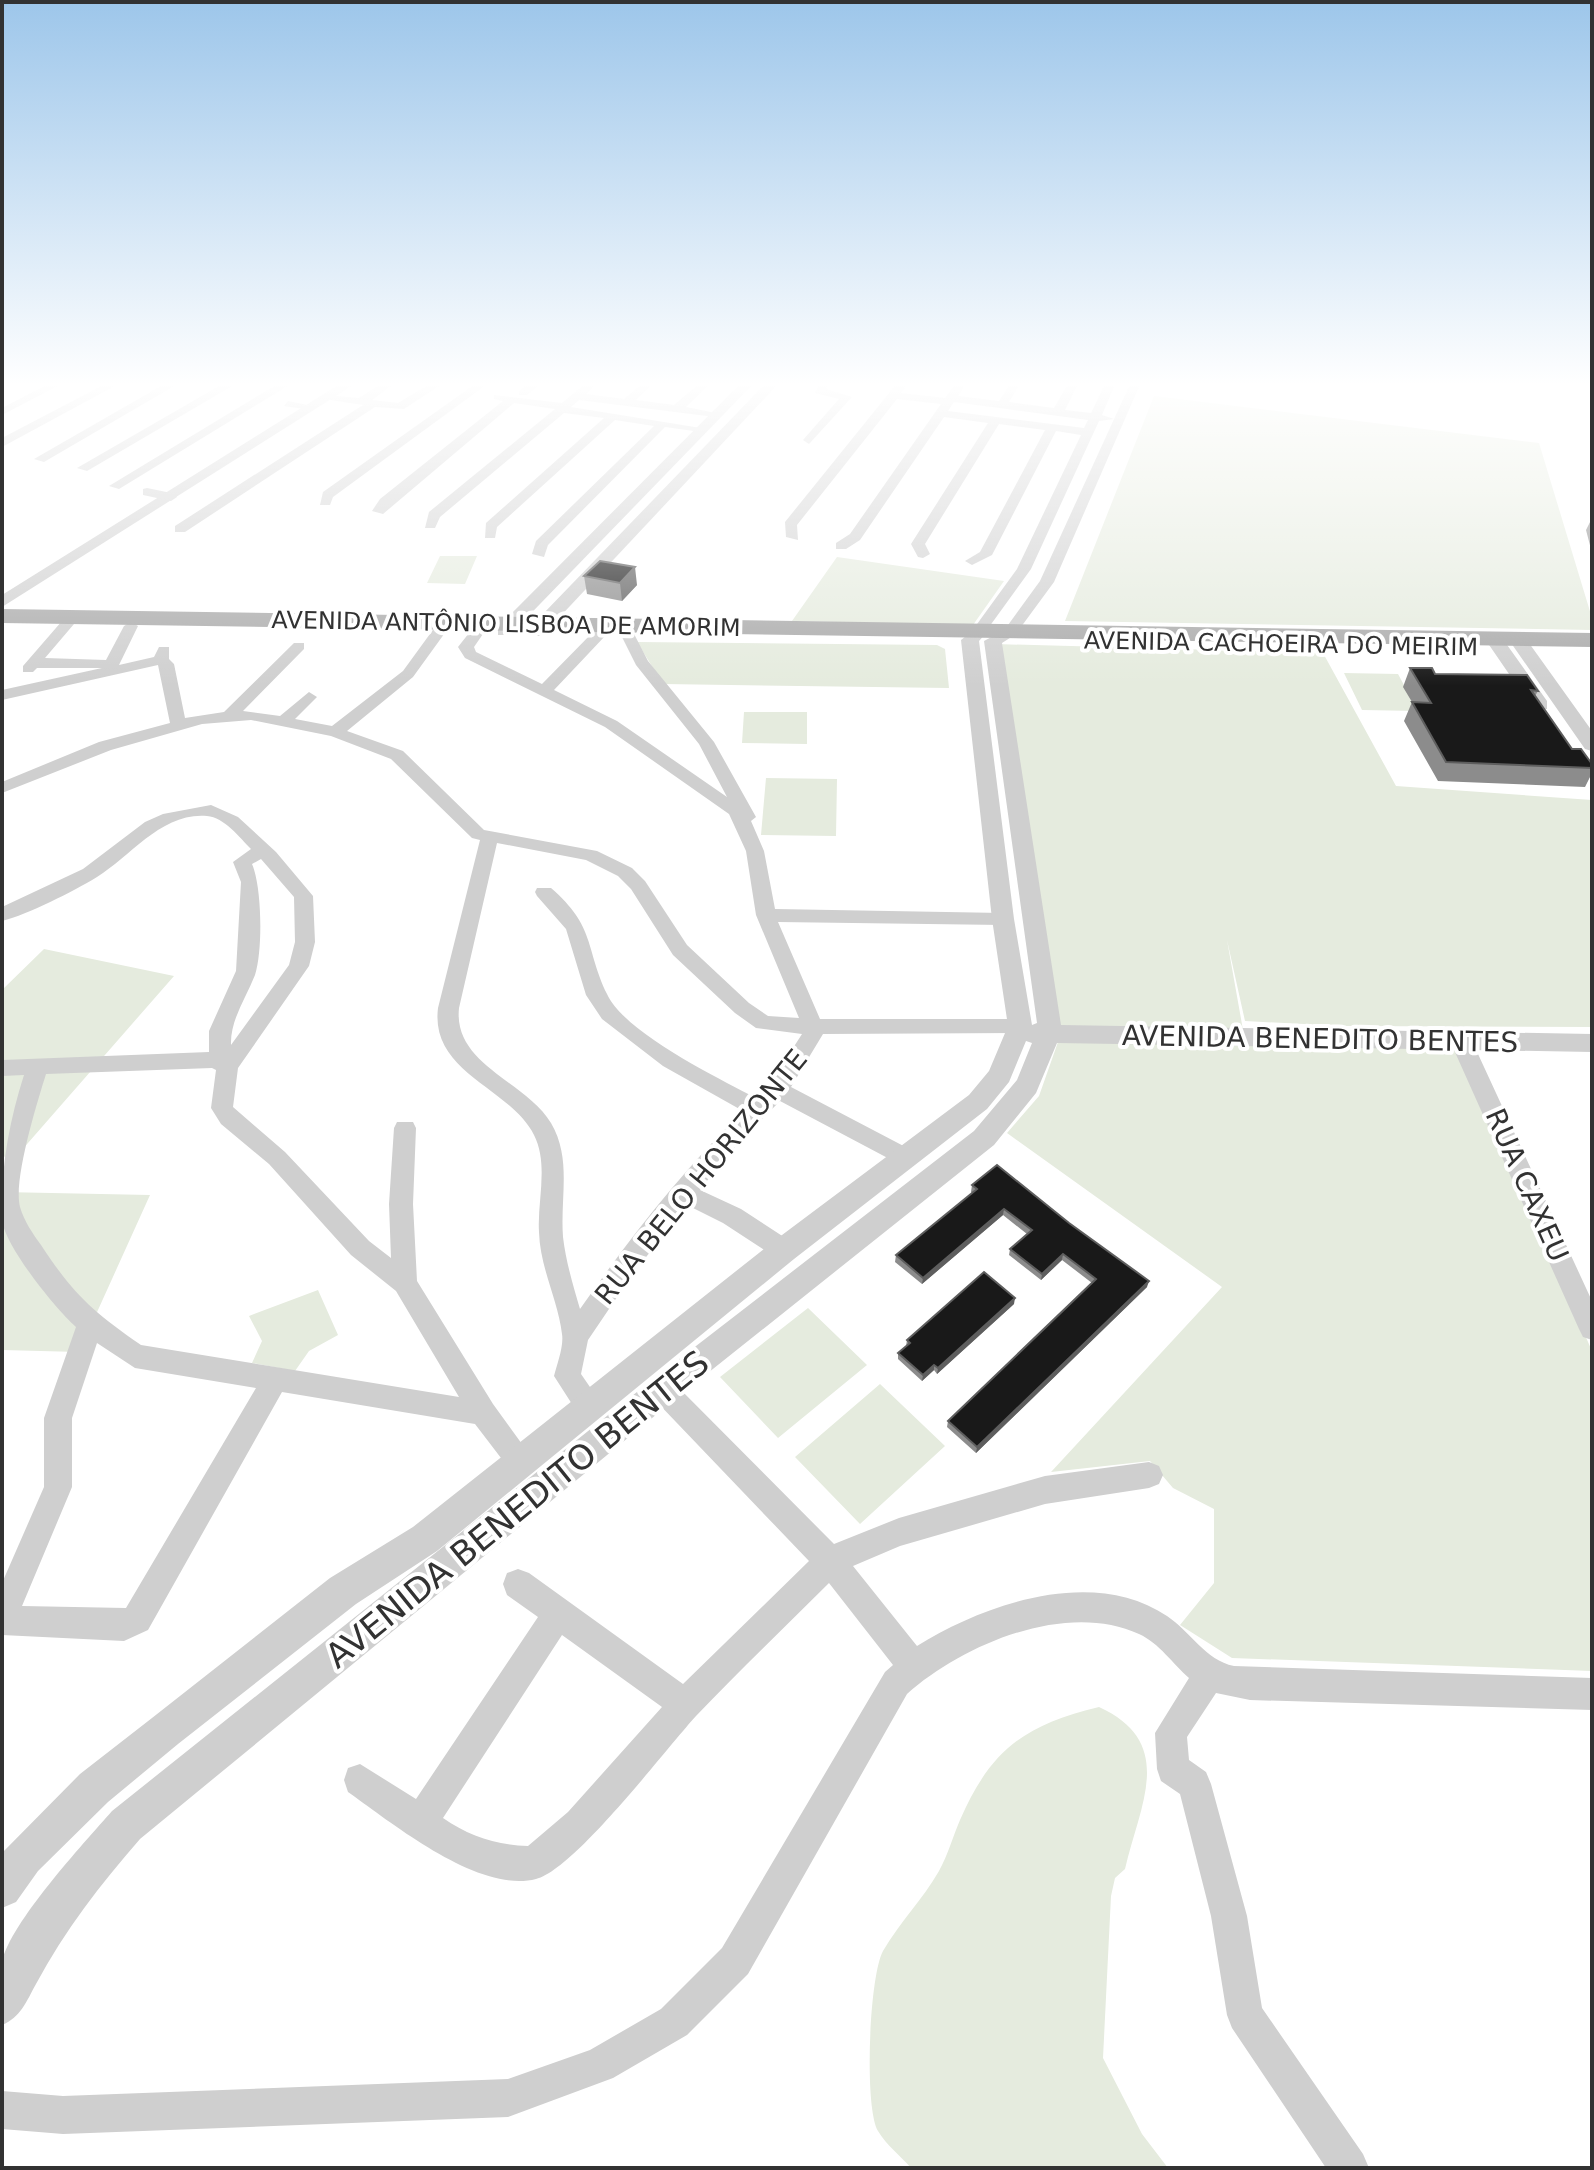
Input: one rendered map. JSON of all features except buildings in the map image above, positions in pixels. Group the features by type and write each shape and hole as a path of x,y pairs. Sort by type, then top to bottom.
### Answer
{"main road":[{"name":"AVENIDA ANTÔNIO LISBOA DE AMORIM","path":"2,616 988,636"},
{"name":"AVENIDA ANTÔNIO LISBOA DE AMORIM","path":"2,623 478,631 507,628"},
{"name":"AVENIDA ANTÔNIO LISBOA DE AMORIM","path":"543,629 627,633 988,636"},
{"name":"AVENIDA CACHOEIRA DO MEIRIM","path":"988,636 1509,643 1592,648"},
{"name":"AVENIDA CACHOEIRA DO MEIRIM","path":"1509,643 1592,640"}],"street":[{"path":"115,486 120,483"},
{"path":"2,588 161,483"},
{"path":"2,602 192,483"},
{"path":"180,529 248,483"},
{"path":"325,502 327,495 343,483"},
{"path":"378,511 409,483"},
{"path":"430,525 434,515 472,483"},
{"path":"490,535 491,526 538,483"},
{"path":"539,554 541,544 602,483"},
{"path":"507,628 648,483"},
{"path":"543,629 677,483"},
{"path":"793,537 790,525 824,483"},
{"path":"841,546 855,537 892,483"},
{"path":"923,554 918,544 956,483"},
{"path":"972,561 985,555 1023,483"},
{"path":"988,636 1063,483"},
{"path":"988,636 1047,582 1092,483"},
{"path":"147,492 171,497"},
{"path":"1032,548 1062,552"},
{"path":"569,563 595,569"},
{"path":"18,681 67,624"},
{"path":"108,667 131,626"},
{"path":"335,732 408,674 440,630"},
{"name":"RUA BELO HORIZONTE","path":"478,631 466,647 466,652 611,724 736,811 747,826 758,859 766,915 813,1027 812,1039 778,1090 719,1149 623,1268 576,1336 567,1376 589,1406"},
{"path":"545,690 601,632"},
{"path":"627,633 632,649 706,742 740,802 747,826"},
{"name":"AVENIDA BENEDITO BENTES","path":"2,2003 43,1928 77,1881 126,1825 663,1390 984,1138 1018,1102 1032,1078 1029,1031 1003,919 988,636"},
{"name":"AVENIDA BENEDITO BENTES","path":"2,1888 24,1857 94,1788 343,1591 425,1539 784,1250 978,1102 1000,1075 1047,1003 988,636"},
{"path":"1509,643 1592,745"},
{"path":"1509,643 1583,766"},
{"path":"229,716 299,646"},
{"path":"2,695 163,655 178,723"},
{"path":"34,663 108,667"},
{"path":"285,720 309,697"},
{"path":"2,788 105,746 178,723 251,715 285,720 335,732 397,755 466,826 478,834 591,855 625,872 638,885 680,950 742,1008 763,1023 813,1027 1029,1031"},
{"path":"2,915 90,873 151,826 169,818 211,810 232,821 303,896 305,942 299,966 222,1063"},
{"path":"490,836 480,862 460,971 448,1013 449,1027 456,1048 528,1113 546,1134 551,1150 551,1235 559,1282 576,1336"},
{"path":"262,850 242,862 250,882 246,971 220,1031 222,1108 229,1118 277,1158 360,1248 405,1283 483,1413 521,1462"},
{"path":"544,892 567,913 582,936 598,998 622,1026 698,1077 758,1109"},
{"path":"766,915 1003,919"},
{"name":"AVENIDA BENEDITO BENTES","path":"1029,1031 1592,1043"},
{"name":"RUA CAXEU","path":"1461,1041 1592,1329"},
{"path":"2,1068 222,1063"},
{"path":"38,1066 16,1135 7,1205 18,1231 62,1298 90,1324 135,1356 483,1413"},
{"path":"778,1090 907,1158"},
{"path":"405,1128 401,1204 405,1283"},
{"path":"684,1193 732,1216 784,1250"},
{"path":"90,1324 58,1418 58,1487 2,1619 124,1626 137,1619 274,1381"},
{"path":"663,1390 830,1561 912,1665"},
{"path":"360,1780 450,1843 501,1862 534,1863 580,1824 685,1705 830,1561 899,1532 1045,1490 1149,1475"},
{"path":"425,1539 447,1567"},
{"path":"518,1584 685,1705"},
{"path":"2,2110 63,2115 508,2098 600,2065 674,2022 735,1961 896,1683 912,1665 973,1631 1026,1617 1068,1610 1120,1610 1151,1623 1210,1675 1250,1684 1592,1694"},
{"path":"420,1822 559,1613"},
{"path":"1210,1675 1171,1733 1173,1769 1194,1784 1229,1916 1245,2015 1349,2168"}],"shaded area":[{"path":"1119,483 1551,483 1592,618 1592,630 1065,621"},
{"path":"440,556 477,556 465,584 427,583"},
{"path":"837,557 1004,581 973,625 792,621"},
{"path":"637,642 937,645 945,649 949,688 663,684"},
{"path":"995,644 1323,653 1396,786 1592,800 1592,1027 1343,1026 1245,1021 1227,940 1243,1030 1056,1028"},
{"path":"1344,673 1398,674 1418,711 1362,710"},
{"path":"744,712 807,712 807,744 742,743"},
{"path":"766,778 837,779 836,836 761,835"},
{"path":"44,949 174,976 14,1159 2,1156 2,990"},
{"path":"1058,1042 1458,1048 1592,1351 1592,1671 1232,1658 1180,1625 1214,1583 1214,1509 1173,1488 1150,1461 1051,1472 1222,1287 1007,1133 1039,1096"},
{"path":"2,1192 150,1195 79,1352 2,1350"},
{"path":"318,1290 338,1335 309,1351 295,1371 252,1363 262,1341 249,1316"},
{"path":"808,1308 867,1365 778,1438 720,1377"},
{"path":"880,1384 945,1446 860,1524 795,1457"},
{"path":"1099,1707 1123,1722 1138,1738 1145,1757 1147,1777 1125,1869 1115,1878 1111,1896 1103,2058 1142,2134 1168,2168 911,2168 878,2131 871,2096 870,2042 874,1987 883,1951 939,1871 972,1795 998,1758 1013,1744 1050,1722"}]}
